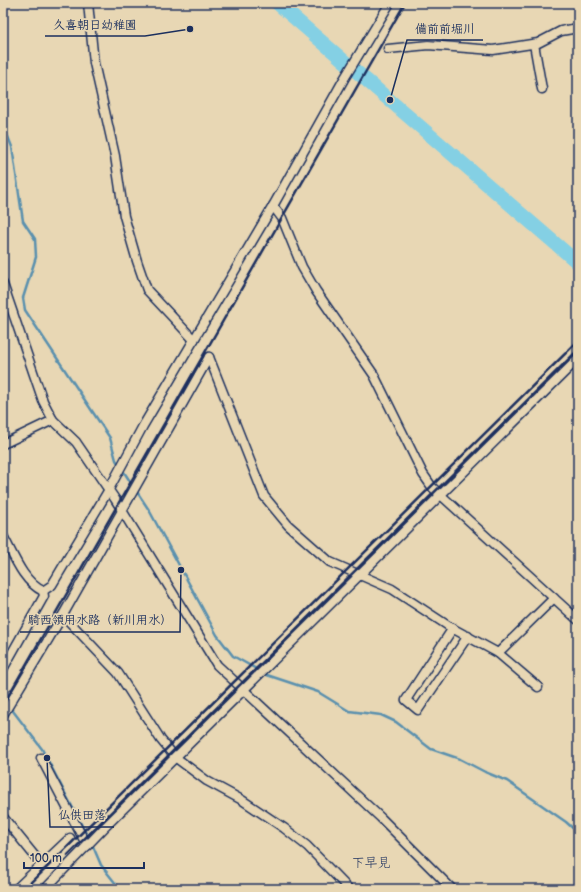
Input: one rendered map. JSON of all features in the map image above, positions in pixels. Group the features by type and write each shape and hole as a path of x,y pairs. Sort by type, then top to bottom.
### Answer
{"street":[{"path":"88,3 94,63 116,156 124,216 146,290 194,340"},
{"path":"43,591 52,585 108,491 143,426 273,206 356,58 362,52 390,3"},
{"path":"388,49 428,45 494,50 534,44 561,31 578,28"},
{"path":"534,44 542,89"},
{"path":"273,206 282,218 302,267 316,291 374,375 423,474 432,487 554,598 577,616"},
{"path":"3,284 43,401 53,420 76,442 122,512 217,665 381,818 452,889"},
{"path":"7,709 63,615 210,357 264,496 288,525 330,562 392,589 453,628 498,653 538,687"},
{"path":"45,889 175,757 578,359"},
{"path":"3,444 53,420"},
{"path":"3,536 29,580 35,588 43,591"},
{"path":"3,669 44,596 43,591"},
{"path":"498,653 554,598"},
{"path":"63,615 118,674 161,740 175,757 207,781 242,800 284,828 307,846 349,889"},
{"path":"453,628 406,700 418,710 468,636"},
{"path":"41,758 89,843"},
{"path":"3,817 42,865"},
{"path":"16,889 70,838"}],"waterway":[{"path":"277,3 578,263"},
{"path":"3,124 12,147 23,221 35,239 36,257 23,298 25,310 110,438 116,460 149,510 217,635 233,656 267,675 318,692 349,711 381,715 396,722 431,749 460,759 507,781 566,822 578,833"},
{"path":"3,696 8,703"},
{"path":"10,707 42,749 89,839"},
{"path":"92,844 101,865 120,889"}],"railway":[{"path":"3,705 405,3"},
{"path":"25,889 578,341"},
{"path":"68,855 578,350"}],"place":[{"name":"久喜朝日幼稚園","path":"190,29"},
{"name":"備前前堀川","path":"390,100"},
{"name":"騎西領用水路（新川用水）","path":"181,570"},
{"name":"仏供田落","path":"47,758"}],"district":[{"name":"下早見","path":"371,862"}]}
